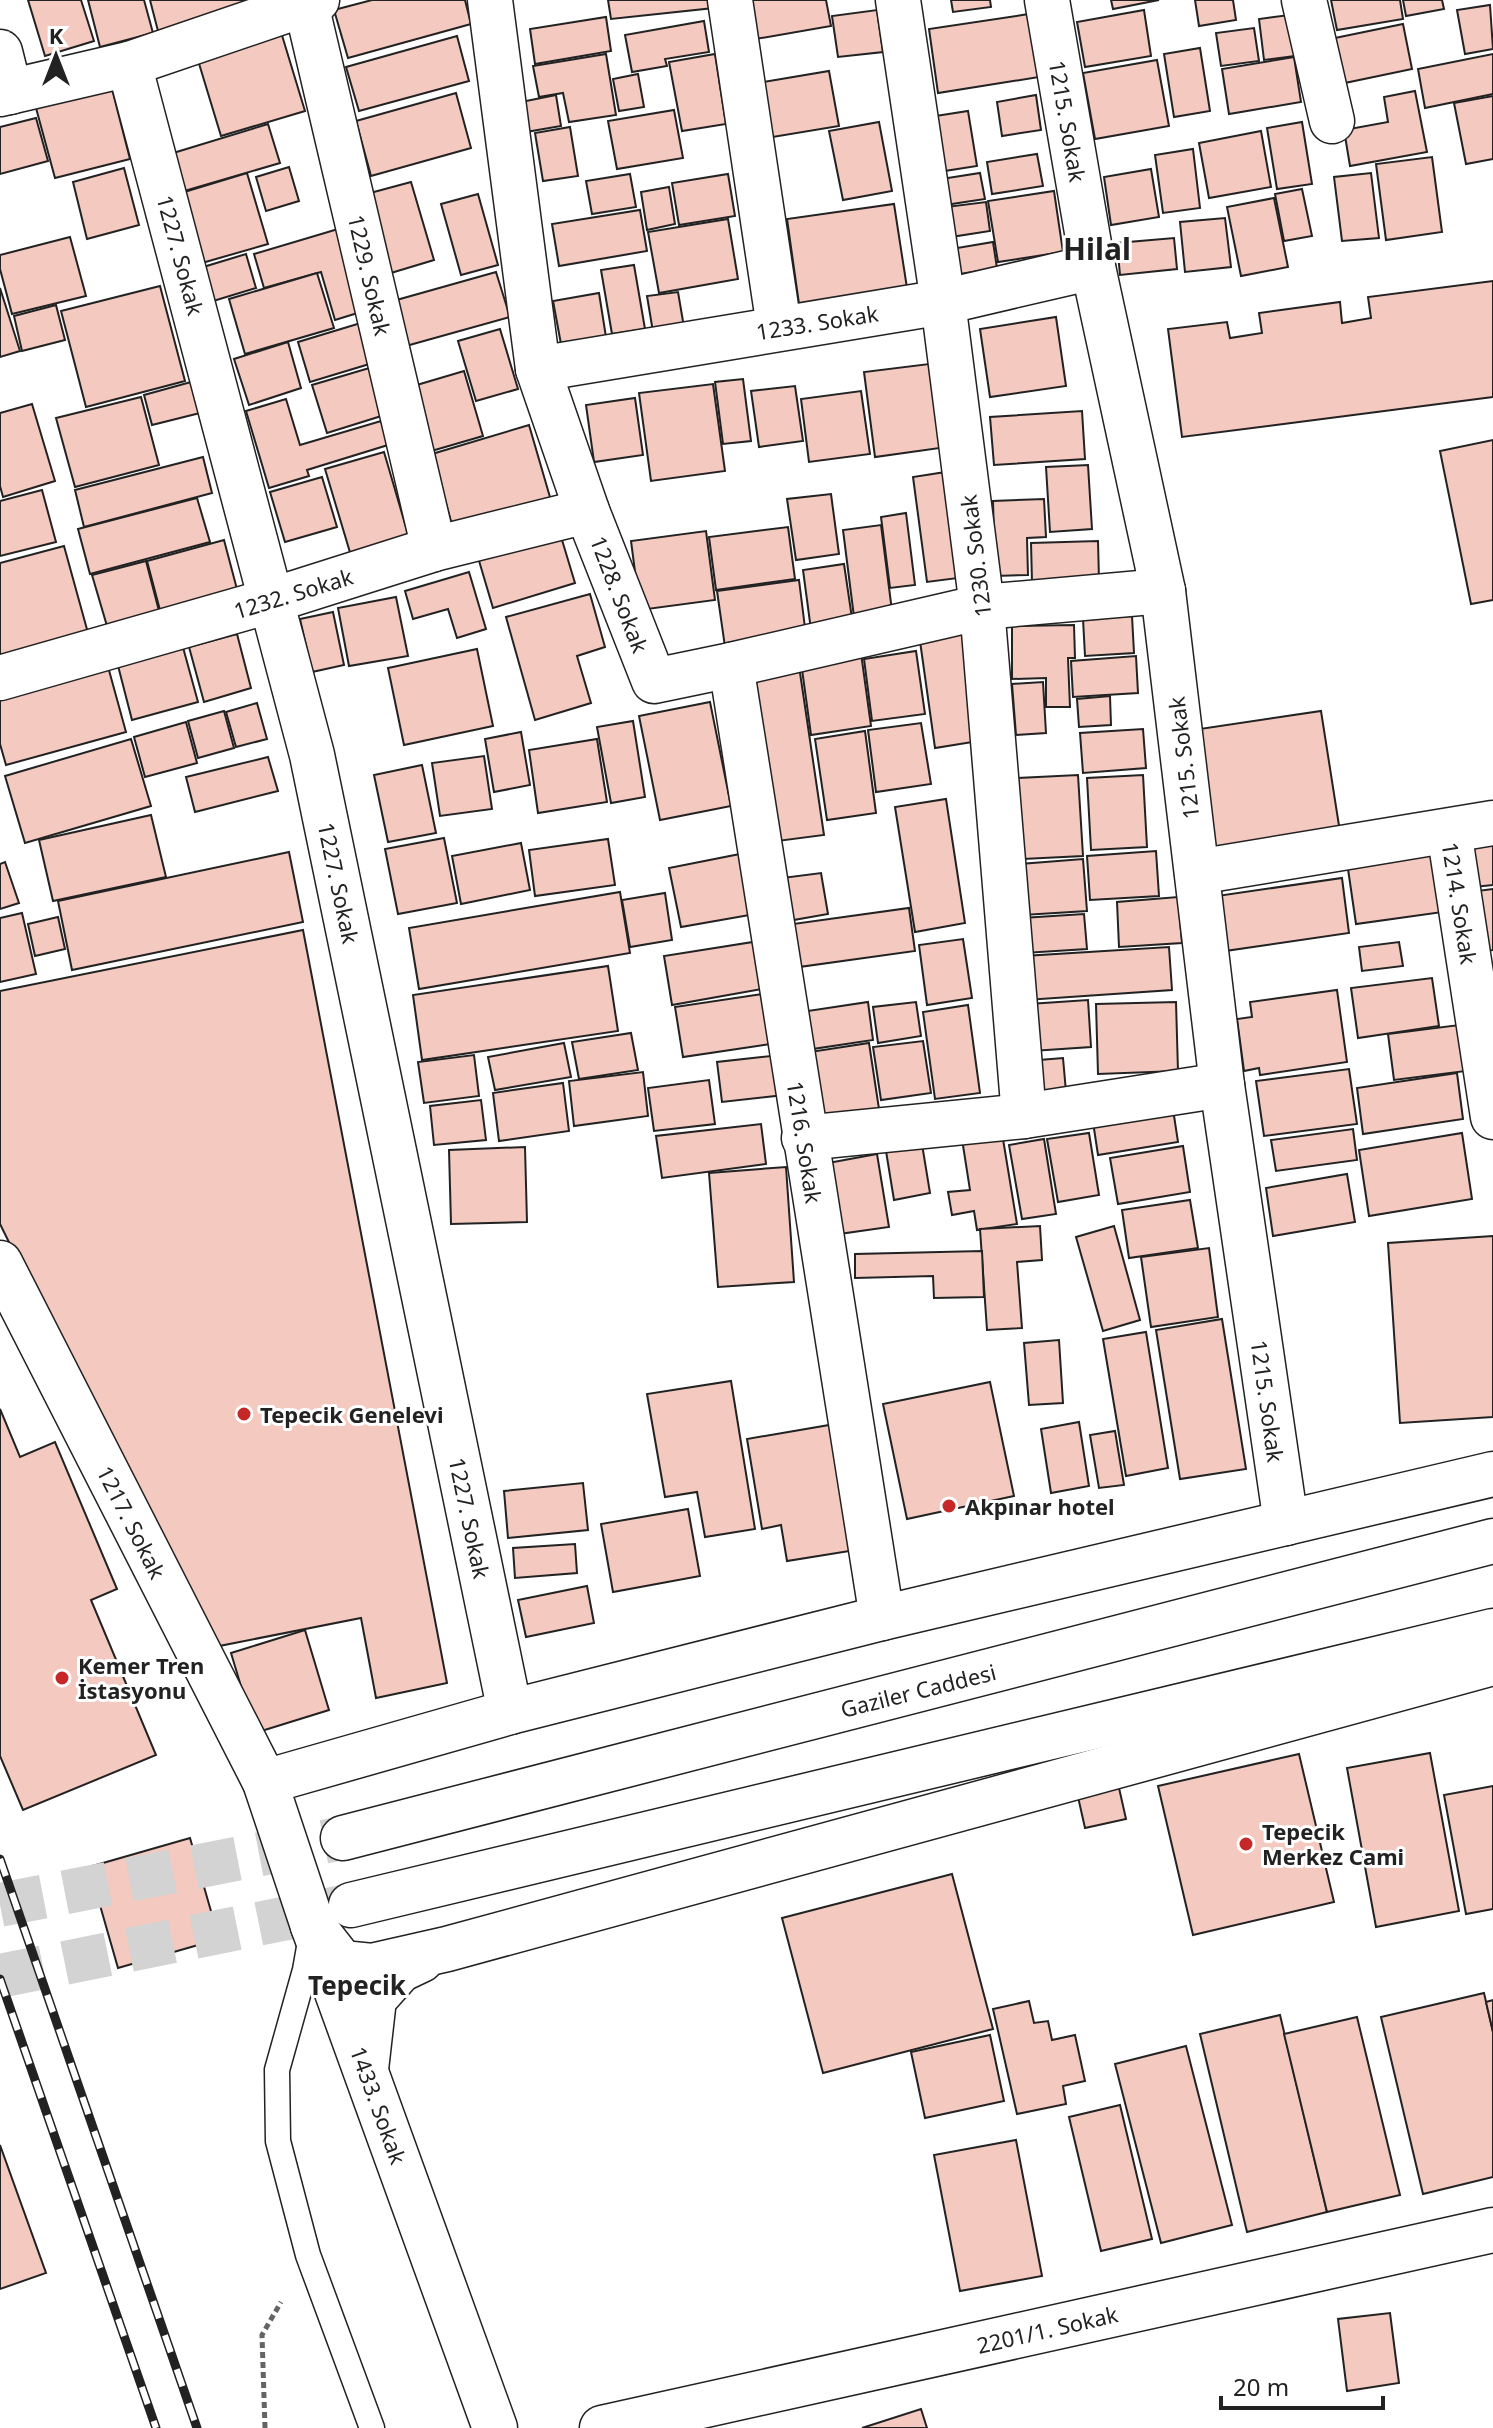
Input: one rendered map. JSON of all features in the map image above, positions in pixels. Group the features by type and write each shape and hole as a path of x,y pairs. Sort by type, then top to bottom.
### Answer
{"street":[{"name":"1228. Sokak","path":"490,0 538,369 587,511 654,681 982,607 1163,591"},
{"path":"730,0 779,327"},
{"name":"1230. Sokak","path":"898,0 943,302 982,607 1024,1116"},
{"name":"1215. Sokak","path":"1047,0 1093,267 1163,591 1222,1085 1286,1523"},
{"path":"1304,0 1332,121"},
{"path":"3,79 129,64 309,1"},
{"name":"1229. Sokak","path":"309,1 434,549"},
{"name":"1227. Sokak","path":"129,64 312,755 510,1712"},
{"name":"1233. Sokak","path":"538,369 943,302 1093,267"},
{"name":"1232. Sokak","path":"0,678 273,600 434,549 587,511"},
{"name":"1216. Sokak","path":"731,665 882,1618"},
{"path":"1197,872 1493,823"},
{"name":"1214. Sokak","path":"1449,831 1493,1117"},
{"path":"804,1138 1024,1116 1222,1085"},
{"name":"1217. Sokak","path":"0,1263 265,1782"},
{"path":"265,1782 510,1712 882,1618 1493,1474"},
{"name":"Gaziler Caddesi","path":"343,1838 1493,1541"},
{"path":"351,1905 1493,1631"},
{"path":"313,1926 342,1963 372,1966 447,1949 1493,1663"},
{"name":"1433. Sokak","path":"265,1782 313,1926 495,2428"},
{"path":"366,2069 374,1999 400,1970 447,1949"},
{"name":"2201/1. Sokak","path":"602,2428 1493,2230"}],"lane":[{"path":"313,1926 305,1970 277,2070 278,2141 308,2255 372,2428"}],"path":[{"path":"265,2428 262,2335 308,2255"}],"building":[{"path":"28,0 81,0 94,41 45,56"},
{"path":"88,0 144,0 153,33 100,47"},
{"path":"150,0 269,0 158,31"},
{"path":"372,0 465,0 471,24 348,58 334,10"},
{"path":"608,0 723,0 723,7 611,19"},
{"path":"737,0 826,0 831,26 744,41"},
{"path":"951,0 990,0 991,7 953,12"},
{"path":"1111,0 1159,0 1113,9"},
{"path":"1195,0 1233,0 1236,20 1199,26"},
{"path":"1331,0 1400,0 1403,19 1337,30"},
{"path":"1403,0 1442,0 1444,9 1406,16"},
{"path":"1490,5 1493,49 1465,54 1457,10"},
{"path":"877,10 883,52 838,57 832,16"},
{"path":"1144,10 1151,56 1085,67 1077,22"},
{"path":"1029,14 1039,77 938,93 929,29"},
{"path":"1289,15 1295,56 1264,60 1259,19"},
{"path":"606,17 611,51 535,64 530,29"},
{"path":"704,21 709,52 665,59 667,66 632,72 625,35"},
{"path":"1403,24 1412,69 1340,84 1330,39"},
{"path":"1254,28 1259,61 1221,66 1216,33"},
{"path":"281,32 305,111 221,136 197,57"},
{"path":"457,36 469,81 359,111 346,67"},
{"path":"1200,48 1210,111 1174,117 1164,54"},
{"path":"606,54 616,115 569,122 563,93 539,97 533,66"},
{"path":"715,54 726,124 682,131 669,62"},
{"path":"1493,54 1493,94 1425,108 1418,69"},
{"path":"1294,57 1301,102 1229,114 1222,69"},
{"path":"1157,60 1169,126 1095,139 1083,73"},
{"path":"829,71 839,126 761,139 751,84"},
{"path":"638,74 644,107 619,111 613,79"},
{"path":"112,89 130,159 55,178 36,108"},
{"path":"1415,91 1427,152 1350,166 1344,130 1388,122 1384,97"},
{"path":"456,93 471,148 371,176 356,121"},
{"path":"556,95 561,126 526,132 521,102"},
{"path":"1036,95 1041,130 1002,136 997,102"},
{"path":"1493,96 1493,159 1466,164 1454,103"},
{"path":"674,110 683,158 617,169 608,121"},
{"path":"968,111 977,166 938,172 929,117"},
{"path":"36,118 48,161 0,174 0,127"},
{"path":"879,122 892,191 843,200 829,131"},
{"path":"1302,122 1312,184 1277,189 1267,128"},
{"path":"268,124 280,163 181,192 170,154"},
{"path":"570,127 578,176 543,181 535,133"},
{"path":"1261,131 1271,187 1209,198 1199,143"},
{"path":"1193,149 1200,208 1163,213 1155,155"},
{"path":"1037,154 1043,186 992,194 987,162"},
{"path":"1432,157 1442,232 1386,240 1376,164"},
{"path":"289,167 299,201 266,211 256,177"},
{"path":"124,168 139,225 87,239 73,182"},
{"path":"1151,169 1159,217 1111,225 1104,177"},
{"path":"247,173 268,244 202,263 181,193"},
{"path":"980,173 985,199 945,205 941,179"},
{"path":"1371,173 1379,238 1342,241 1334,177"},
{"path":"630,174 636,207 592,214 586,181"},
{"path":"728,174 735,216 679,225 672,183"},
{"path":"411,182 434,260 381,276 359,196"},
{"path":"669,187 675,224 647,230 641,192"},
{"path":"1302,189 1312,236 1284,241 1275,194"},
{"path":"1054,191 1063,252 998,262 988,201"},
{"path":"478,194 498,265 461,275 441,204"},
{"path":"1274,198 1288,267 1241,276 1227,207"},
{"path":"986,202 990,231 951,237 946,207"},
{"path":"894,204 907,288 799,304 787,219"},
{"path":"640,210 647,251 559,266 552,224"},
{"path":"1225,218 1231,267 1185,272 1180,222"},
{"path":"728,219 738,279 659,293 648,232"},
{"path":"338,229 364,311 335,320 321,272 264,288 254,254"},
{"path":"70,237 86,296 12,314 0,269 0,255"},
{"path":"1174,238 1177,269 1120,275 1117,243"},
{"path":"993,242 997,268 960,274 957,248"},
{"path":"246,254 256,288 210,302 200,268"},
{"path":"634,265 645,329 612,334 601,270"},
{"path":"496,272 510,317 406,346 393,301"},
{"path":"317,273 334,328 245,354 229,299"},
{"path":"1493,281 1493,397 1182,437 1168,329 1227,322 1230,338 1262,333 1259,313 1340,302 1342,323 1371,318 1368,297"},
{"path":"160,286 185,381 86,407 61,311"},
{"path":"0,288 20,351 0,357"},
{"path":"678,292 685,333 654,338 647,296"},
{"path":"599,293 606,337 561,344 553,301"},
{"path":"56,305 65,340 22,351 14,316"},
{"path":"1056,317 1066,386 990,397 980,329"},
{"path":"364,322 376,362 310,382 298,342"},
{"path":"500,329 518,389 476,401 458,341"},
{"path":"288,342 301,388 249,405 234,359"},
{"path":"929,364 940,448 875,457 864,372"},
{"path":"376,366 391,413 327,433 312,385"},
{"path":"464,371 483,436 428,452 410,387"},
{"path":"743,379 751,441 723,444 715,382"},
{"path":"191,382 200,413 152,425 144,395"},
{"path":"713,384 725,471 651,481 639,393"},
{"path":"795,386 803,441 759,447 751,391"},
{"path":"861,391 870,454 809,462 801,399"},
{"path":"141,397 159,465 75,487 56,418"},
{"path":"635,398 643,455 594,462 586,405"},
{"path":"286,399 300,445 381,421 388,445 307,470 309,476 269,488 246,411"},
{"path":"32,404 55,481 3,497 0,486 0,413"},
{"path":"1082,411 1085,459 994,465 990,417"},
{"path":"529,425 552,504 454,532 432,454"},
{"path":"1493,440 1493,600 1471,604 1440,451"},
{"path":"384,452 410,541 352,559 325,469"},
{"path":"203,457 212,493 84,527 75,490"},
{"path":"1088,465 1092,529 1050,532 1046,467"},
{"path":"952,471 966,577 927,582 913,477"},
{"path":"322,477 337,527 285,542 270,492"},
{"path":"42,490 56,542 0,556 0,501"},
{"path":"831,494 839,554 796,560 787,499"},
{"path":"197,498 210,542 90,574 78,529"},
{"path":"1044,499 1046,537 1027,538 1028,575 995,576 993,501"},
{"path":"906,513 915,585 890,588 881,517"},
{"path":"881,525 892,611 854,617 843,530"},
{"path":"788,527 795,579 716,590 709,537"},
{"path":"559,530 575,583 493,608 477,554"},
{"path":"706,531 715,600 640,610 631,541"},
{"path":"224,540 238,593 161,614 147,561"},
{"path":"1098,541 1099,580 1032,582 1031,543"},
{"path":"64,546 88,633 0,657 0,563"},
{"path":"146,561 159,611 107,626 92,575"},
{"path":"844,564 853,625 811,630 803,570"},
{"path":"469,572 486,629 457,638 448,609 413,619 405,591"},
{"path":"799,580 806,636 725,647 717,591"},
{"path":"590,594 605,647 577,656 591,703 535,720 506,617"},
{"path":"396,597 408,656 349,666 338,608"},
{"path":"333,612 344,665 312,672 300,619"},
{"path":"1132,616 1134,653 1085,656 1083,619"},
{"path":"1074,625 1075,658 1068,658 1070,707 1046,707 1046,678 1012,679 1012,626"},
{"path":"969,627 985,740 935,748 919,634"},
{"path":"237,634 251,688 204,702 189,647"},
{"path":"181,640 198,702 132,720 116,658"},
{"path":"477,649 493,726 404,745 388,668"},
{"path":"916,651 925,714 872,721 864,659"},
{"path":"861,653 871,726 811,735 801,662"},
{"path":"1136,656 1138,693 1073,697 1071,661"},
{"path":"107,663 126,732 6,765 0,744 0,692"},
{"path":"799,666 824,835 770,842 745,674"},
{"path":"1043,682 1046,733 1016,735 1012,684"},
{"path":"1110,696 1111,725 1079,727 1077,699"},
{"path":"710,702 731,806 660,820 639,716"},
{"path":"257,703 267,739 236,747 226,712"},
{"path":"224,711 234,748 198,758 188,721"},
{"path":"1321,711 1340,832 1212,852 1193,730"},
{"path":"633,721 645,797 611,803 597,727"},
{"path":"186,722 197,763 145,777 134,737"},
{"path":"921,723 931,784 876,792 868,730"},
{"path":"1143,729 1146,768 1083,773 1080,733"},
{"path":"865,731 876,813 827,820 815,739"},
{"path":"521,732 530,785 494,792 485,739"},
{"path":"131,739 151,806 25,843 5,776"},
{"path":"597,739 607,802 538,813 529,750"},
{"path":"484,756 492,809 440,816 432,763"},
{"path":"268,757 278,791 195,812 186,777"},
{"path":"422,765 436,833 388,842 374,775"},
{"path":"1078,775 1083,856 1023,859 1018,778"},
{"path":"1143,775 1147,847 1091,850 1087,778"},
{"path":"946,799 965,923 915,932 895,807"},
{"path":"151,815 166,877 53,901 39,840"},
{"path":"1493,837 1493,885 1474,887 1467,840"},
{"path":"444,838 457,903 398,914 385,849"},
{"path":"608,839 615,885 535,896 529,850"},
{"path":"521,843 530,890 461,904 452,856"},
{"path":"1441,849 1450,911 1356,924 1347,862"},
{"path":"1156,851 1159,896 1090,900 1087,856"},
{"path":"289,852 303,922 72,970 58,901"},
{"path":"750,852 761,913 681,927 669,868"},
{"path":"1083,859 1087,911 1023,915 1020,864"},
{"path":"5,862 19,903 0,909 0,864"},
{"path":"821,873 828,914 788,921 782,878"},
{"path":"1342,878 1349,933 1225,951 1217,896"},
{"path":"1493,889 1493,950 1478,952 1469,892"},
{"path":"620,892 630,953 419,989 409,928"},
{"path":"665,893 672,940 630,947 622,900"},
{"path":"1178,897 1182,943 1119,947 1117,902"},
{"path":"909,908 915,951 799,967 793,924"},
{"path":"22,913 36,974 0,982 0,918"},
{"path":"1084,914 1087,949 1024,953 1022,918"},
{"path":"58,917 65,949 35,956 28,924"},
{"name":"Tepecik Genelevi","path":"303,930 447,1683 376,1698 361,1618 209,1648 0,1224 0,991"},
{"path":"963,939 972,998 927,1005 919,945"},
{"path":"753,942 762,989 672,1005 664,956"},
{"path":"1399,942 1403,966 1362,971 1359,947"},
{"path":"1169,947 1172,990 1026,1000 1024,956"},
{"path":"608,966 618,1031 422,1060 413,995"},
{"path":"1432,978 1439,1026 1358,1038 1351,988"},
{"path":"1337,990 1347,1062 1260,1075 1259,1068 1244,1071 1237,1019 1252,1017 1250,1002"},
{"path":"776,992 784,1042 683,1057 675,1007"},
{"path":"1088,1000 1091,1047 1032,1051 1029,1004"},
{"path":"868,1002 873,1040 806,1050 801,1012"},
{"path":"916,1002 921,1036 878,1043 873,1007"},
{"path":"1176,1002 1178,1071 1098,1074 1096,1004"},
{"path":"968,1005 980,1093 935,1099 923,1012"},
{"path":"1459,1025 1466,1071 1394,1080 1388,1034"},
{"path":"631,1033 638,1070 579,1079 572,1042"},
{"path":"923,1041 931,1093 881,1100 873,1047"},
{"path":"564,1043 571,1077 495,1090 488,1057"},
{"path":"869,1043 879,1109 820,1117 810,1052"},
{"path":"474,1055 479,1096 424,1103 418,1062"},
{"path":"780,1055 784,1095 722,1102 717,1062"},
{"path":"1063,1058 1067,1103 1031,1106 1027,1061"},
{"path":"1349,1069 1357,1124 1264,1136 1256,1081"},
{"path":"643,1072 648,1116 574,1126 569,1081"},
{"path":"1457,1073 1463,1119 1363,1134 1357,1088"},
{"path":"709,1080 715,1124 654,1131 648,1088"},
{"path":"563,1083 569,1131 499,1141 493,1093"},
{"path":"481,1100 486,1140 434,1145 430,1106"},
{"path":"1173,1109 1178,1142 1098,1155 1093,1122"},
{"path":"761,1124 766,1164 662,1178 656,1136"},
{"path":"1353,1129 1357,1160 1276,1171 1271,1140"},
{"path":"1002,1133 1017,1224 977,1230 974,1211 952,1215 948,1192 970,1190 962,1139"},
{"path":"1089,1133 1099,1195 1058,1202 1047,1139"},
{"path":"1462,1133 1472,1199 1369,1216 1359,1150"},
{"path":"921,1138 930,1193 894,1200 885,1145"},
{"path":"1044,1139 1056,1214 1022,1219 1009,1145"},
{"path":"1183,1146 1190,1192 1118,1204 1110,1158"},
{"path":"525,1147 527,1222 451,1224 449,1150"},
{"path":"877,1154 889,1227 839,1234 828,1163"},
{"path":"786,1167 794,1282 718,1287 709,1173"},
{"path":"1347,1174 1355,1222 1273,1236 1266,1188"},
{"path":"1190,1200 1198,1248 1129,1258 1122,1210"},
{"path":"1040,1226 1042,1260 1017,1262 1022,1328 987,1330 980,1229"},
{"path":"1114,1226 1140,1320 1103,1331 1076,1237"},
{"path":"1493,1236 1493,1417 1400,1423 1388,1243"},
{"path":"1209,1248 1218,1317 1151,1327 1141,1257"},
{"path":"982,1251 984,1297 934,1298 933,1276 855,1278 855,1254"},
{"path":"1222,1319 1246,1469 1180,1479 1156,1330"},
{"path":"1146,1332 1168,1468 1126,1476 1103,1339"},
{"path":"1059,1340 1063,1403 1029,1405 1024,1343"},
{"path":"731,1381 755,1529 705,1537 697,1492 665,1497 647,1394"},
{"path":"990,1382 1014,1496 907,1519 883,1404"},
{"name":"Kemer Tren İstasyonu","path":"0,1409 20,1457 55,1442 117,1589 91,1600 156,1755 23,1810 0,1756"},
{"path":"1079,1422 1089,1486 1051,1493 1041,1429"},
{"path":"841,1423 862,1549 787,1561 781,1525 762,1529 747,1439"},
{"path":"1115,1431 1124,1485 1099,1488 1090,1435"},
{"path":"583,1483 588,1530 508,1538 504,1491"},
{"path":"688,1509 700,1576 613,1592 601,1524"},
{"path":"575,1544 577,1573 515,1578 513,1548"},
{"path":"587,1586 594,1623 526,1637 518,1600"},
{"path":"305,1630 329,1710 255,1733 231,1653"},
{"path":"1430,1753 1459,1911 1376,1927 1347,1768"},
{"name":"Tepecik Merkez Cami","path":"1299,1754 1334,1902 1193,1935 1158,1786"},
{"path":"1117,1779 1126,1819 1085,1828 1076,1788"},
{"path":"1493,1786 1493,1909 1466,1914 1444,1795"},
{"path":"190,1838 219,1939 118,1968 89,1867"},
{"path":"952,1874 993,2029 823,2073 782,1918"},
{"path":"1484,1993 1493,2032 1493,2177 1423,2194 1381,2017"},
{"path":"1493,2000 1493,2032 1486,2002"},
{"path":"1029,2001 1034,2023 1048,2021 1052,2040 1075,2035 1085,2081 1063,2086 1066,2104 1017,2114 993,2009"},
{"path":"1280,2015 1327,2212 1247,2232 1200,2034"},
{"path":"1357,2017 1400,2195 1327,2212 1284,2034"},
{"path":"990,2035 1004,2101 925,2118 911,2052"},
{"path":"1186,2046 1232,2225 1161,2243 1115,2064"},
{"path":"1120,2105 1152,2239 1101,2251 1069,2117"},
{"path":"1016,2140 1042,2276 960,2291 934,2155"},
{"path":"0,2145 46,2273 0,2289"},
{"path":"1390,2313 1399,2383 1347,2391 1338,2319"},
{"path":"921,2409 927,2428 862,2428"}],"tunnel":[{"path":"0,1905 343,1838"},
{"path":"0,1976 347,1906"}],"railway":[{"path":"0,1859 197,2428"},
{"path":"0,1979 156,2428"}],"place":[{"name":"Tepecik Genelevi","path":"244,1414"},
{"name":"Akpınar hotel","path":"949,1506"},
{"name":"Kemer Tren İstasyonu","path":"62,1678"},
{"name":"Tepecik Merkez Cami","path":"1246,1844"}],"district":[{"name":"Hilal","path":"1097,248"},
{"name":"Tepecik","path":"357,1985"}]}
